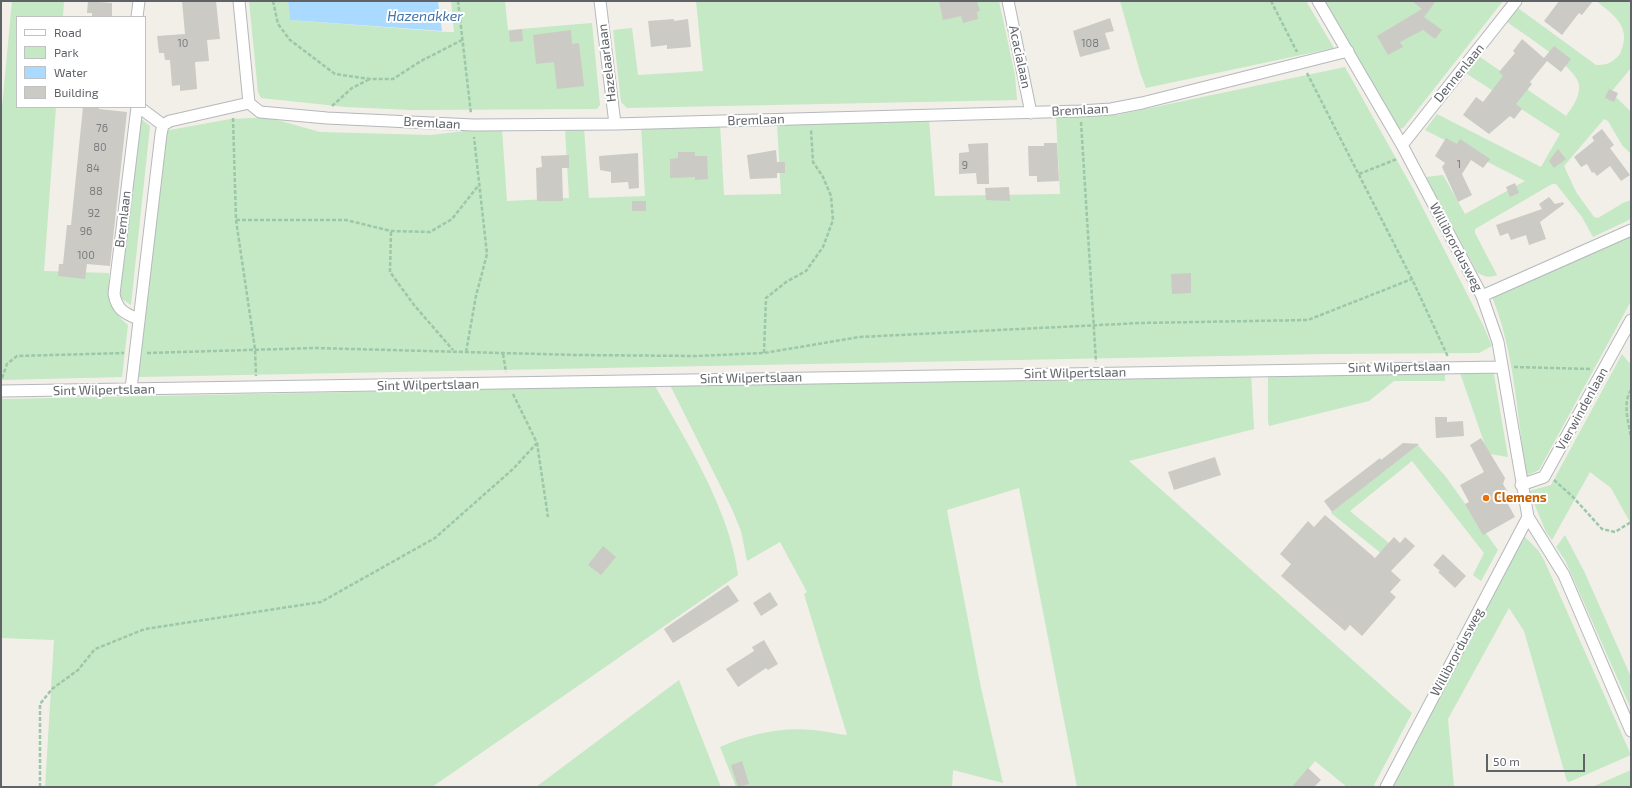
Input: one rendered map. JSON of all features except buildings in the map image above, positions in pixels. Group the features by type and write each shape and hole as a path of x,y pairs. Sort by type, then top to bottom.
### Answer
{"street":[{"path":"138,16 139,1"},
{"path":"163,125 170,121 249,103 239,1"},
{"name":"Hazelaarlaan","path":"600,1 615,124"},
{"name":"Acacialaan","path":"1008,1 1031,113"},
{"name":"Willibrordusweg","path":"1318,1 1402,145 1482,296 1496,336 1528,517 1564,575 1631,731"},
{"name":"Dennenlaan","path":"1402,145 1516,1"},
{"name":"Bremlaan","path":"249,103 260,112 319,118 473,125 615,124 1080,111 1110,109 1142,103 1348,51"},
{"name":"Bremlaan","path":"138,108 114,294 116,304 125,313 138,319"},
{"name":"Bremlaan","path":"131,389 160,134 163,125 139,108"},
{"path":"1482,296 1631,230"},
{"name":"Vierwindenlaan","path":"1547,473 1631,320"},
{"name":"Sint Wilpertslaan","path":"1,391 257,388 1502,366"},
{"path":"1522,485 1544,477 1547,473"},
{"name":"Willibrordusweg","path":"1386,787 1528,517"}],"path":[{"path":"273,1 278,24 290,40 335,74 370,79 393,79 422,61 462,40"},
{"path":"458,1 487,254 476,296 466,352"},
{"path":"1271,1 1412,279 1452,366"},
{"path":"319,118 352,88 370,79"},
{"path":"232,108 236,220 254,349 257,388"},
{"path":"1080,111 1097,373"},
{"path":"764,353 766,298 786,282 806,271 823,247 832,220 831,196 823,177 813,162 811,118"},
{"path":"1359,174 1407,155"},
{"path":"236,220 346,220 391,232 430,232 452,219 479,186"},
{"path":"391,232 390,272 414,305 453,351"},
{"path":"142,353 315,348 453,351 503,354 696,356 764,353 859,337 1094,325 1308,320 1412,279"},
{"path":"1,378 3,378 7,364 17,356 131,353"},
{"path":"503,354 509,383 537,443 548,517"},
{"path":"1502,366 1604,370"},
{"path":"1631,390 1627,395 1626,407 1631,438"},
{"path":"40,787 40,704 52,689 78,670 95,649 145,629 321,602 435,538 513,469 537,443"},
{"path":"1547,473 1573,497 1602,529 1615,532 1631,522"}],"green space":[{"path":"12,1 64,1 63,16 16,16 16,108 56,108 44,271 109,273 109,296 111,302 116,313 128,325 122,377 1,380 1,118"},
{"path":"249,1 288,1 290,20 447,32 454,32 451,1 505,1 508,30 592,23 600,105 597,109 410,110 346,107 261,98 258,92"},
{"path":"696,1 999,1 1015,75 1017,100 627,108 621,102 613,30 632,28 638,75 703,71"},
{"path":"1120,1 1306,1 1334,48 1146,88"},
{"path":"1325,1 1503,1 1404,127 1399,130"},
{"path":"1596,1 1631,1 1631,68 1611,92 1631,112 1631,154 1622,145 1608,121 1604,119 1564,166 1576,192 1594,217 1598,218 1631,200 1631,219 1593,237 1582,217 1556,184 1552,184 1475,229 1475,233 1497,275 1489,277 1482,275 1477,272 1426,177 1443,175 1465,214 1525,181 1425,130 1437,114 1541,167 1560,134 1467,74 1480,57 1566,116 1576,101 1578,94 1579,85 1576,78 1560,60 1507,22 1518,8 1596,65 1603,65 1614,60 1620,54 1624,37 1620,23 1610,12"},
{"path":"1345,67 1413,189 1483,325 1492,346 1479,353 1326,354 138,377 164,131 230,119 252,118 270,118 320,132 431,135 480,129 502,129 507,201 569,198 565,128 584,128 589,198 645,196 641,125 720,124 724,195 781,194 777,123 929,119 935,196 1060,194 1056,116 1117,115"},
{"path":"139,117 150,126 131,305 119,297"},
{"path":"1631,237 1631,301 1539,470 1526,476 1518,408 1510,361 1499,317 1492,297"},
{"path":"1622,354 1631,365 1631,524 1611,488 1590,472 1552,540 1546,532 1529,491 1551,485"},
{"path":"1493,369 1508,457 1490,454 1485,445 1459,370"},
{"path":"1445,370 1445,381 1394,381 1369,401 1269,426 1268,372"},
{"path":"1251,373 1254,429 1129,461 1412,713 1373,787 1347,787 1315,761 1294,787 1077,787 1019,488 947,510 981,688 1003,783 953,770 952,787 736,787 720,747 743,738 765,732 801,729 847,735 804,594 807,592 780,542 747,561 741,531 732,509 670,385"},
{"path":"655,386 706,478 717,502 726,526 738,575 432,787 45,787 54,640 1,638 1,399"},
{"path":"1416,443 1446,477 1498,550 1481,581 1473,575 1484,553 1412,461 1350,511 1395,548 1387,558 1331,513"},
{"path":"1565,535 1584,571 1631,677 1631,709 1565,560 1556,547"},
{"path":"1524,536 1538,550 1544,560 1631,755 1569,782 1567,781 1524,631 1509,608 1448,719 1454,787 1393,787"},
{"path":"679,680 721,787 536,787"},
{"path":"1631,770 1631,787 1592,787"}],"water":[{"name":"Hazenakker","path":"288,1 438,1 442,31 290,20"}],"place":[{"name":"Clemens","path":"1486,498"}]}
